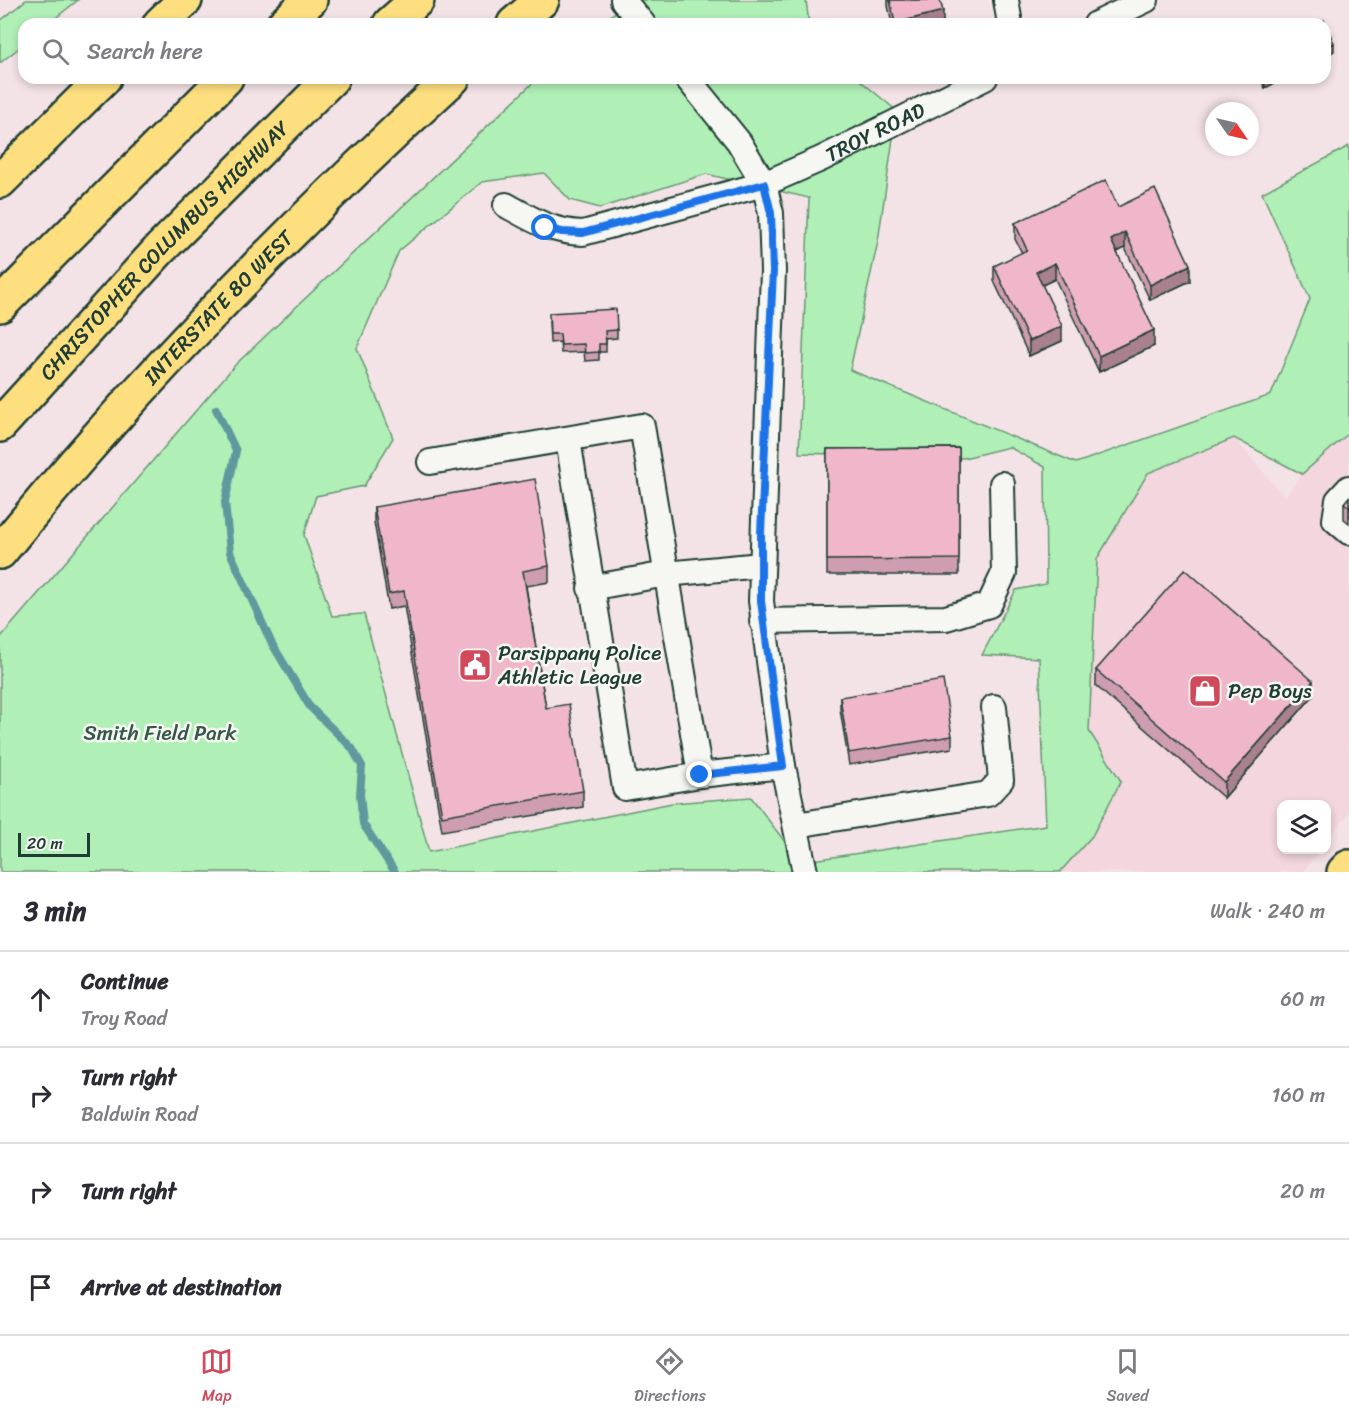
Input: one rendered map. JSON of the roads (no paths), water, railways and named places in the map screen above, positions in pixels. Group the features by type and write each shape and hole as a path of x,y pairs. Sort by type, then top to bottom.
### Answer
{"highway":[{"path":"166,18 184,0"},
{"path":"290,18 310,0"},
{"path":"397,18 417,0"},
{"path":"521,18 542,0"},
{"path":"0,181 98,84"},
{"path":"0,305 220,84"},
{"name":"CHRISTOPHER COLUMBUS HIGHWAY","path":"0,425 160,249 326,84"},
{"name":"INTERSTATE 80 WEST","path":"0,552 100,433 193,332 356,167 446,84"},
{"path":"1344,872 1349,867"}],"street":[{"path":"1006,0 1009,18"},
{"path":"1108,18 1146,0"},
{"path":"625,1 638,18"},
{"path":"692,84 739,142 764,184 771,213 773,271 761,565 762,621 783,766 805,872"},
{"name":"TROY ROAD","path":"506,205 545,228 583,233 764,184 821,159 973,84"},
{"path":"430,462 642,426 700,775"},
{"path":"568,440 590,588 625,788 700,775 783,766"},
{"path":"762,621 946,618 989,605 1004,573 1002,484"},
{"path":"1349,488 1338,500 1335,520 1349,532"},
{"path":"590,588 666,574 761,565"},
{"path":"796,825 988,794 1001,780 994,707"}],"waterway":[{"path":"216,409 236,451 225,502 230,552 271,642 310,707 352,748 362,766 360,795 363,824 395,872"}],"place":[{"name":"Parsippany Police Athletic League","path":"475,665"},
{"name":"Pep Boys","path":"1205,691"}],"park label":[{"name":"Smith Field Park","path":"160,733"}]}
